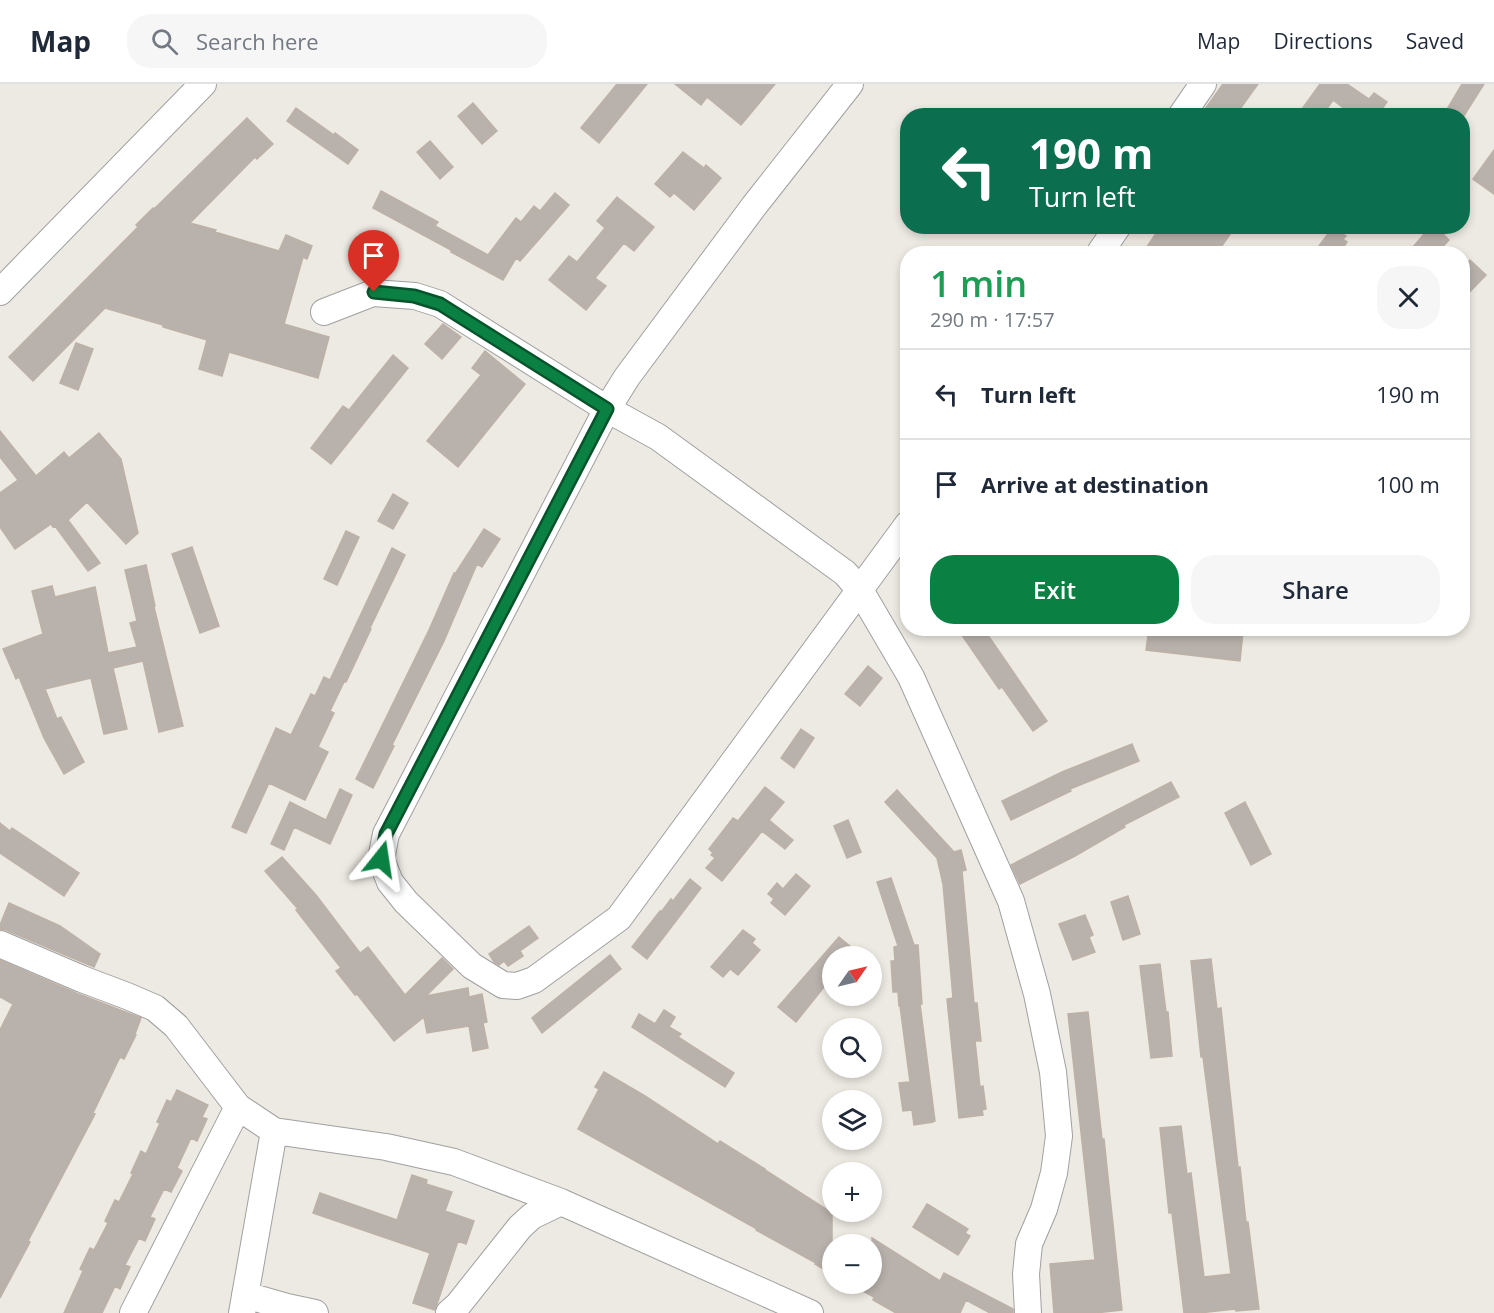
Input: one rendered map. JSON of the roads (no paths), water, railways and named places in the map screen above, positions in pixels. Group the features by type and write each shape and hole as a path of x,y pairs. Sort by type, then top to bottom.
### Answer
{"street":[{"path":"0,292 203,84"},
{"path":"850,84 754,206 627,377 607,409 386,834 381,859 390,882 406,902 472,966 503,984 517,986 534,980 619,918 900,535"},
{"path":"1186,108 1203,84"},
{"path":"324,312 374,292 414,296 440,304 607,409 658,437 845,573 860,590 911,677 1011,901 1036,994 1053,1072 1059,1136 1054,1173 1044,1209 1029,1244 1026,1274 1028,1313"},
{"path":"0,944 155,1008 176,1026 238,1107 273,1131 386,1147 454,1162 561,1202 810,1313"},
{"path":"133,1313 238,1107"},
{"path":"273,1131 244,1304 287,1307 315,1313"},
{"path":"449,1313 458,1305 520,1227 532,1216 561,1202"}]}
